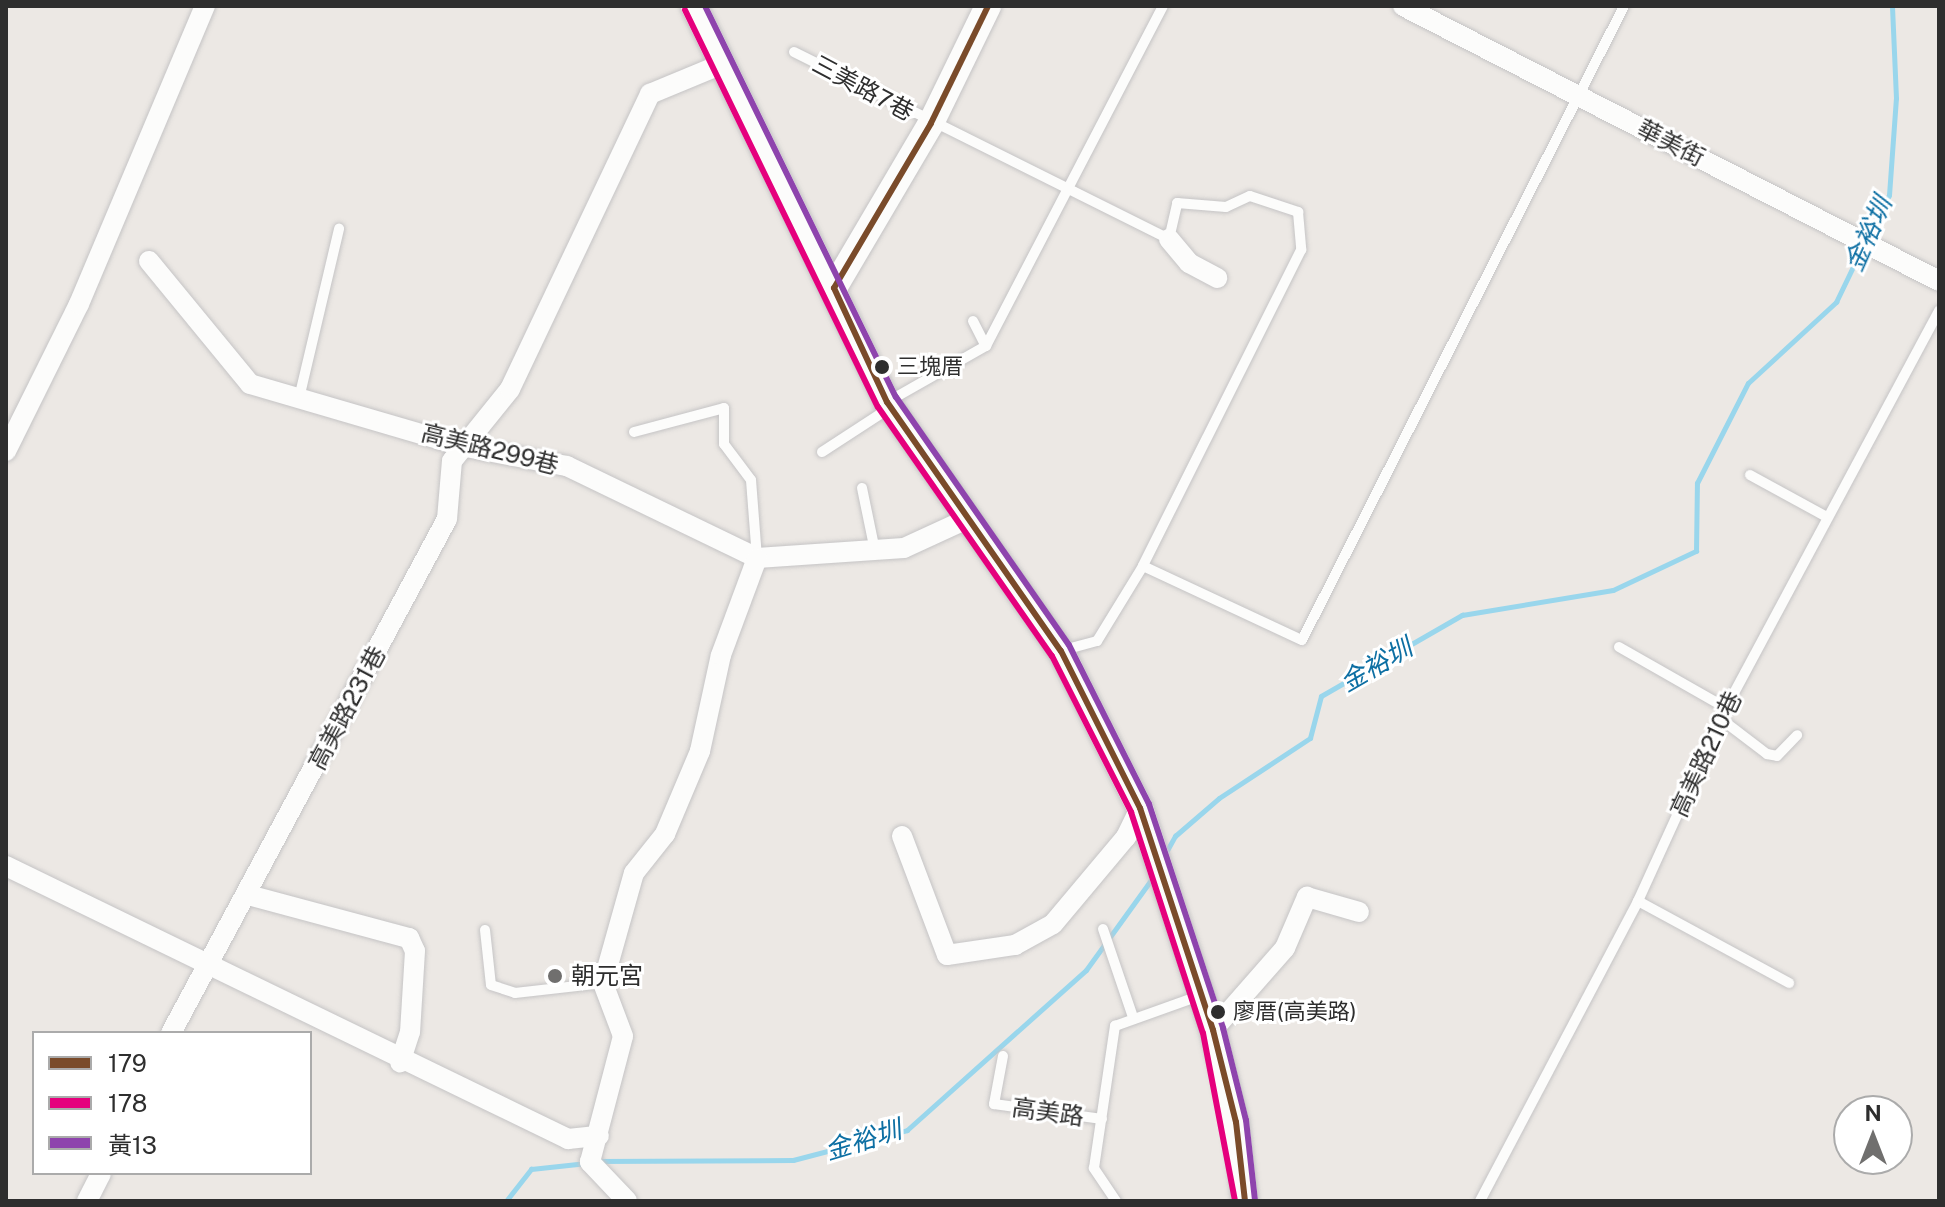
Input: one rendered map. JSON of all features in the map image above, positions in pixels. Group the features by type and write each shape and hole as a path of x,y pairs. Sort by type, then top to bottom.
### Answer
{"street":[{"path":"6,451 79,304 205,6"},
{"path":"694,6 720,65 834,288 889,404 965,520 1061,651 1140,808 1213,1030 1236,1122 1245,1201"},
{"path":"834,288 931,123 988,6"},
{"name":"華美街","path":"1403,6 1939,281"},
{"name":"高美路231巷","path":"172,1031 205,964 248,895 447,519 452,461 510,389 650,94 720,65"},
{"path":"1169,239 1189,263 1217,278"},
{"name":"高美路299巷","path":"149,261 250,384 300,394 466,447 567,466 757,558 876,553 965,520"},
{"path":"627,1201 590,1162 623,1036 603,983 634,873 665,834 700,751 721,655 757,558"},
{"path":"902,836 947,955 1015,945 1053,924 1126,837 1140,808"},
{"path":"6,866 400,1062 568,1139 599,1136"},
{"path":"248,895 409,938 415,951 410,1032 400,1062"},
{"path":"1213,1030 1285,948 1307,897 1359,912"},
{"path":"87,1201 100,1175"}],"lane":[{"path":"822,452 889,404 986,346 1065,185 1163,6"},
{"path":"1143,566 1302,640 1624,6"},
{"name":"三美路7巷","path":"794,52 931,123 1065,185 1169,239"},
{"path":"1061,651 1097,641 1143,566 1301,250 1298,212 1250,196 1226,207 1177,203 1169,239"},
{"path":"300,394 339,229"},
{"name":"高美路210巷","path":"1480,1201 1638,901 1726,708 1939,310"},
{"path":"973,321 986,346"},
{"path":"634,432 724,408 724,444 751,480 757,558"},
{"path":"1750,475 1827,517"},
{"path":"862,488 876,553"},
{"path":"1619,647 1726,708"},
{"path":"1721,719 1767,754 1777,756 1797,735"},
{"path":"1638,901 1789,983"},
{"path":"1103,929 1133,1017 1201,995"},
{"path":"485,930 491,985 515,993 603,983"},
{"name":"高美路","path":"1116,1201 1094,1168 1115,1026 1133,1017"},
{"name":"高美路","path":"1003,1056 994,1104 1102,1119"}],"waterway":[{"name":"金裕圳","path":"1867,239 1889,195 1896,98 1892,6"},
{"name":"金裕圳","path":"1165,854 1175,836 1219,798 1310,738 1321,696 1462,615 1613,590 1696,551 1697,483 1748,383 1836,302 1862,248"},
{"name":"金裕圳","path":"597,1161 793,1160 907,1130 1086,970 1153,877"},
{"name":"金裕圳","path":"506,1201 531,1169 587,1163"}],"transit line":[{"name":"黃13","path":"705,6 896,397 1069,645 1149,804 1223,1028 1246,1120 1255,1200"},
{"name":"179","path":"834,288 931,123 988,6"},
{"name":"178","path":"685,10 878,407 1052,656 1131,812 1203,1033 1235,1201"},
{"name":"179","path":"834,288 887,402 1061,651 1140,808 1213,1030 1236,1122 1245,1201"}],"place":[{"name":"三塊厝","path":"882,367"},
{"name":"朝元宮","path":"555,976"},
{"name":"廖厝(高美路)","path":"1218,1012"}]}
